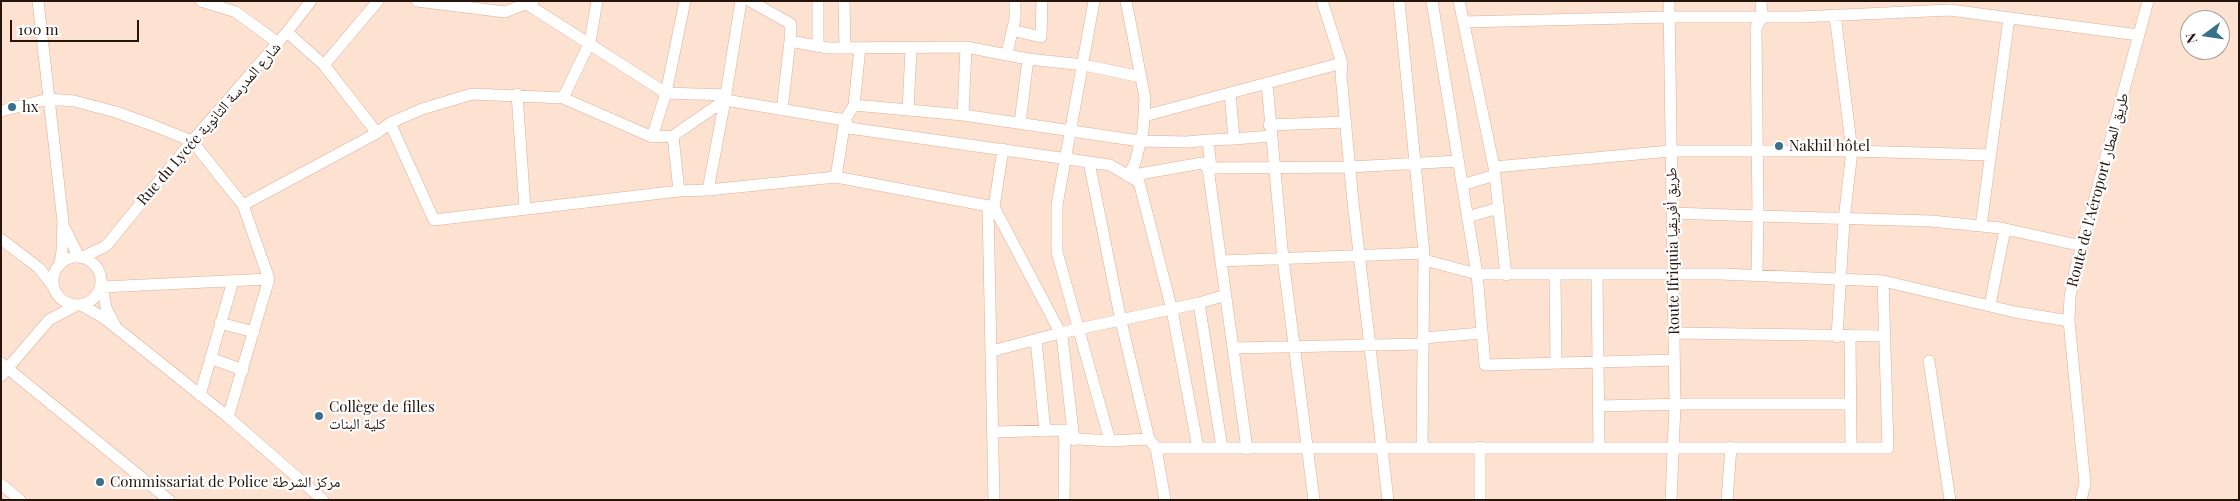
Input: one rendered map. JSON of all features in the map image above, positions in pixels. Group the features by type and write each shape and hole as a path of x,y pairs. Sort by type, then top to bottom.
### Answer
{"street":[{"path":"38,1 63,222 62,252 49,320"},
{"path":"201,1 236,12 278,43"},
{"name":"Rue du Lycée شارع المدرسة الثانوية","path":"81,257 98,252 106,246 192,141 278,43 311,1"},
{"path":"324,66 378,1"},
{"path":"417,1 499,6 505,12 530,3 666,93 726,98 782,110 845,120"},
{"path":"563,98 590,42 597,1"},
{"path":"652,137 666,93 685,1"},
{"path":"708,190 726,98 740,1"},
{"path":"750,1 791,24 782,110"},
{"path":"818,1 818,46"},
{"path":"844,1 845,48"},
{"path":"1007,53 1015,1"},
{"path":"1012,30 1041,37 1042,1"},
{"path":"1094,1 1084,65 1070,129 1057,205 1057,252 1110,441"},
{"path":"1126,1 1145,98 1140,141 1135,162 1128,176"},
{"path":"1322,1 1342,63 1341,75 1368,344 1388,500"},
{"path":"1399,1 1424,257 1422,447"},
{"path":"1432,1 1477,274 1485,365 1674,360"},
{"path":"1459,1 1494,171 1506,275"},
{"name":"Route Ifriquia طريق أفريقيا","path":"1669,1 1675,405 1671,500"},
{"path":"1757,275 1759,152 1756,28 1762,17 1761,1"},
{"name":"Route de l'Aéroport طريق المطار","path":"2080,500 2085,484 2069,321 2070,297 2148,1"},
{"path":"1464,22 1669,16 1762,17 1950,10 2138,35"},
{"path":"1835,15 1852,150 1844,220 1837,337"},
{"path":"1981,226 2008,18"},
{"path":"287,32 324,66 377,133"},
{"path":"790,41 845,48 911,49 966,47 1028,58 1084,65 1141,77"},
{"path":"963,115 966,47"},
{"path":"836,177 845,120 854,105 860,48"},
{"path":"908,110 911,49"},
{"path":"1020,123 1028,58"},
{"path":"1144,116 1342,63"},
{"path":"1267,83 1283,259 1314,500"},
{"path":"1230,93 1234,139"},
{"path":"243,205 377,133 390,122 422,109 472,94 517,94 563,98 652,137 673,136 726,98"},
{"path":"517,94 525,209"},
{"path":"1,111 49,99 74,101 116,112 192,141 243,205 269,279 228,417"},
{"path":"854,105 963,115 1070,129 1140,141 1187,142 1234,139 1270,130 1346,122"},
{"path":"845,120 849,128 1110,165 1139,182 1172,310 1198,448"},
{"path":"390,122 434,220 679,191 708,190 836,177 991,207"},
{"path":"673,136 679,191"},
{"path":"1208,140 1221,261 1247,449"},
{"path":"994,500 991,207 1003,149"},
{"path":"1462,185 1494,171 1671,151 1852,150 1991,155"},
{"path":"1128,176 1202,163 1210,168 1274,168 1350,167 1458,161"},
{"path":"1089,162 1122,321 1165,500"},
{"path":"991,207 1060,333 1069,439 1064,500"},
{"path":"1467,217 1499,208"},
{"path":"1672,213 1844,220 1893,219 1981,226 2005,229 2082,246"},
{"path":"63,222 81,257"},
{"path":"1990,305 2005,229"},
{"path":"1,239 39,268 64,301 79,305 117,329 228,417 323,500"},
{"name":"Rue du Lycée شارع المدرسة الثانوية","path":"101,280 106,246"},
{"path":"1221,261 1359,256 1424,257 1477,274 1757,275 1883,281 2069,321"},
{"path":"26,258 58,266 72,257 81,257 93,263 101,280 106,308 117,329"},
{"path":"1556,275 1556,363"},
{"path":"1597,275 1599,447"},
{"path":"101,280 233,281 269,279"},
{"path":"101,280 96,296 49,320 3,369 162,497"},
{"path":"200,395 233,281"},
{"path":"1069,439 1198,448 1247,449 1422,447 1888,448 1883,281"},
{"path":"992,350 1060,333 1172,310 1226,295"},
{"path":"1199,303 1222,448"},
{"path":"220,322 254,332"},
{"path":"1233,348 1423,341 1482,333"},
{"path":"1674,333 1837,337 1850,335 1885,336"},
{"path":"1850,335 1851,447"},
{"path":"1036,340 1046,431"},
{"path":"210,358 242,370"},
{"path":"1928,361 1950,500"},
{"path":"1599,406 1850,404"},
{"path":"994,432 1065,430 1069,439"},
{"path":"1480,447 1480,500"},
{"path":"1727,500 1730,447"},
{"path":"1,484 20,500"},
{"path":"2085,484 2092,500"}],"place":[{"name":"hx","path":"12,107"},
{"name":"Nakhil hôtel","path":"1779,146"},
{"name":"Collège de filles كلية البنات","path":"319,416"},
{"name":"Commissariat de Police مركز الشرطة","path":"100,482"}]}
